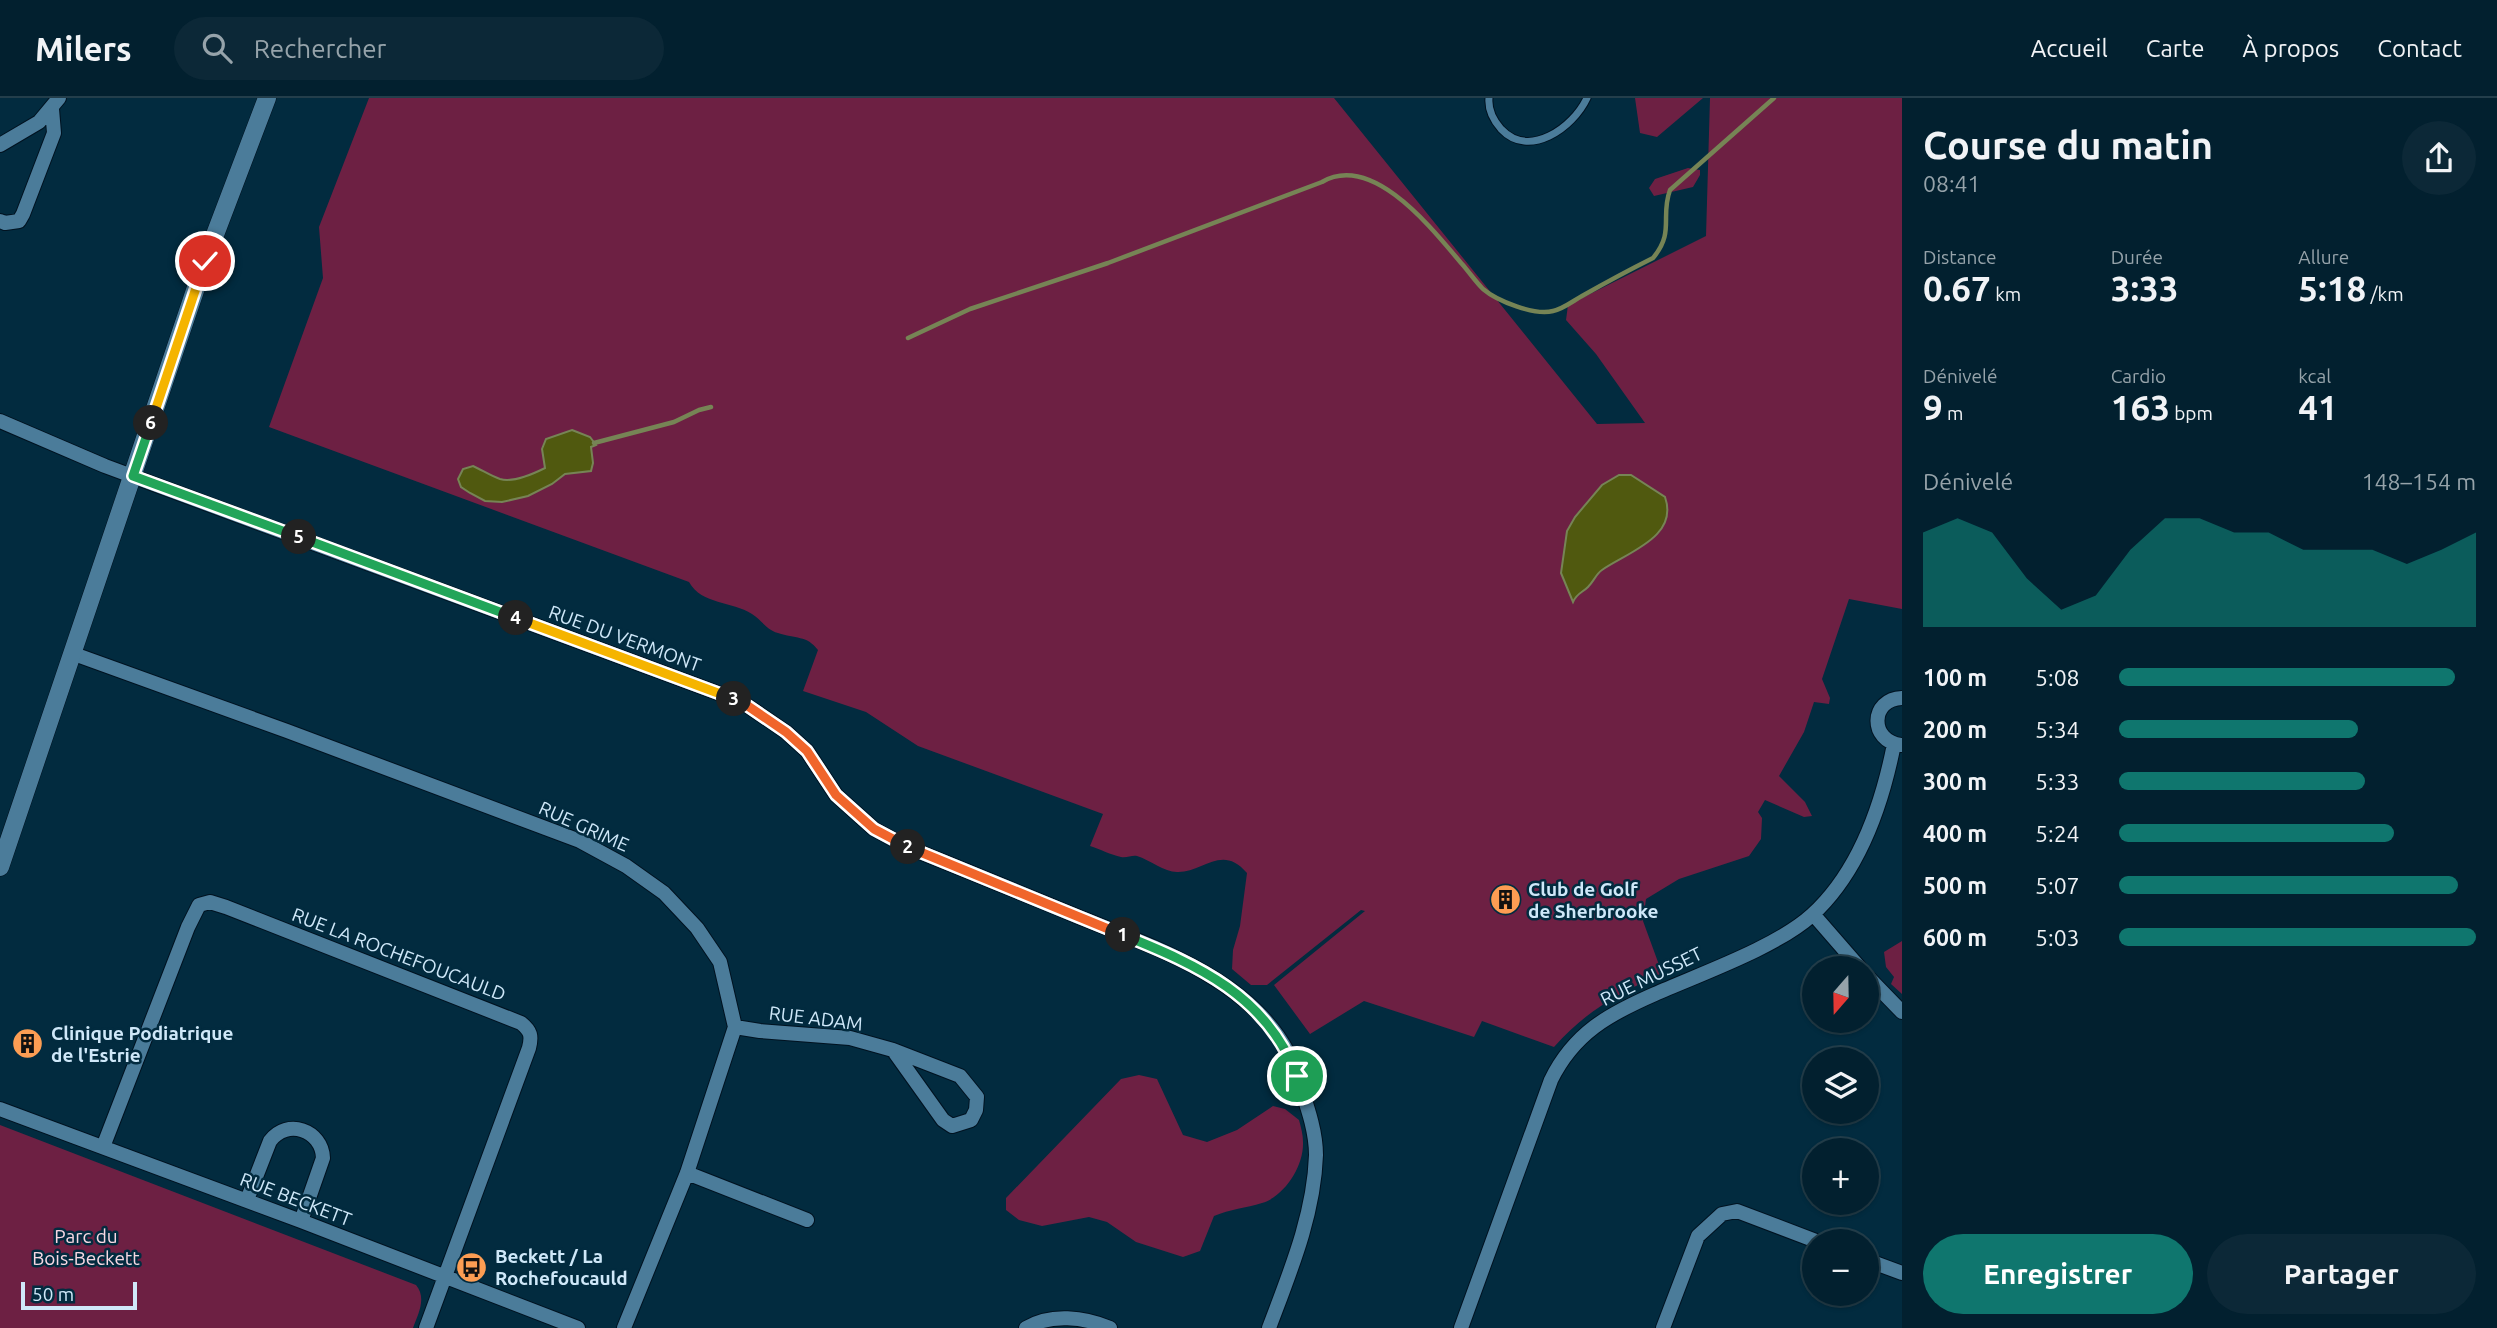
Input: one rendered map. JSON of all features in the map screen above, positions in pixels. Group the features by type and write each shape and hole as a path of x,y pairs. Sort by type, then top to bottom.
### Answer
{"street":[{"path":"0,867 205,261 267,98"},
{"path":"0,145 25,131 55,104"},
{"path":"0,221 19,221 23,214 54,133 55,104"},
{"name":"RUE DU VERMONT","path":"0,421 133,476 742,702 786,732 807,751 836,795 874,829 907,847 1157,949 1199,969 1228,987 1267,1024 1288,1052 1310,1114 1316,1152 1313,1189 1304,1228 1269,1328"},
{"name":"RUE GRIME","path":"74,654 580,841 626,866 664,893 697,928 720,961 735,1027"},
{"name":"RUE MUSSET","path":"1461,1328 1551,1080 1568,1051 1613,1014 1764,945 1813,914 1839,883 1864,841 1898,744 1881,735 1877,720 1883,705 1889,700 1902,698"},
{"name":"RUE LA ROCHEFOUCAULD","path":"103,1147 188,927 199,905 210,902 226,907 521,1023 529,1030 532,1038 530,1048 426,1328"},
{"path":"1813,914 1850,956"},
{"path":"1880,989 1902,1012"},
{"path":"624,1328 687,1173 735,1027"},
{"name":"RUE ADAM","path":"735,1027 850,1038 893,1051 960,1076 977,1097 976,1110 971,1120 952,1125 943,1120 893,1051"},
{"name":"RUE BECKETT","path":"0,1109 247,1200 578,1328"},
{"path":"247,1200 276,1132 287,1129 308,1132 317,1139 323,1149 323,1158 301,1221"},
{"path":"687,1173 807,1220"},
{"path":"1663,1328 1698,1237 1723,1214 1737,1211 1802,1236"},
{"path":"1879,1264 1902,1273"},
{"path":"1026,1328 1047,1320 1072,1318 1110,1328"}],"lane":[{"path":"1489,98 1488,104 1494,120 1504,132 1511,138 1530,141 1544,138 1568,125 1587,98"}],"green space":[{"path":"369,98 1334,98 1597,424 1645,423 1596,354 1566,320 1568,305 1706,236 1710,98 1902,98 1902,609 1849,599 1822,679 1830,698 1829,704 1814,702 1804,732 1779,776 1805,802 1812,816 1804,817 1765,800 1758,812 1762,818 1761,839 1749,856 1679,879 1646,899 1643,921 1662,973 1604,1004 1579,1022 1554,1047 1482,1021 1474,1037 1364,1001 1310,1034 1274,985 1365,911 1361,910 1267,985 1251,985 1232,969 1247,873 1238,864 1220,860 1177,872 1137,856 1121,857 1090,846 1103,814 918,746 866,712 803,691 818,650 810,642 774,631 744,610 709,599 689,582 269,427 323,278 319,227"},
{"path":"1635,98 1703,98 1657,137 1640,133"},
{"path":"1688,168 1700,170 1693,187 1654,196 1649,188 1655,179"},
{"path":"1902,941 1902,994 1891,984 1894,977 1886,967 1884,952"},
{"path":"1139,1075 1157,1079 1183,1135 1207,1142 1237,1130 1273,1106 1285,1109 1299,1120 1303,1137 1300,1161 1292,1179 1278,1194 1262,1203 1214,1216 1200,1251 1183,1257 1136,1242 1107,1222 1089,1217 1042,1226 1019,1220 1006,1210 1006,1198 1121,1079"},
{"name":"Parc du Bois-Beckett","path":"0,1125 416,1285 421,1301 413,1328 0,1328"}],"shaded area":[{"path":"572,430 590,437 596,445 591,447 591,471 565,474 528,496 502,502 485,501 461,487 458,479 463,469 473,466 505,480 523,477 545,468 542,449 546,439"},
{"path":"1619,475 1631,475 1665,497 1665,523 1649,542 1600,572 1573,602 1561,573 1567,531 1575,517 1602,485"}],"waterway":[{"path":"908,338 970,309 1108,263 1341,176 1361,177 1400,199 1435,233 1489,294 1527,309 1545,312 1557,310 1653,258 1664,240 1670,190 1774,98"},
{"path":"594,443 674,422 711,407"}],"place":[{"name":"Club de Golf de Sherbrooke","path":"1505,900"},
{"name":"Clinique Podiatrique de l'Estrie","path":"28,1044"},
{"name":"Beckett / La Rochefoucauld","path":"472,1267"}],"route":[{"path":"205,261 133,476 742,702 786,732 807,751 836,795 874,829 907,847 1157,949 1199,969 1228,987 1267,1024 1288,1052 1297,1076"}]}
